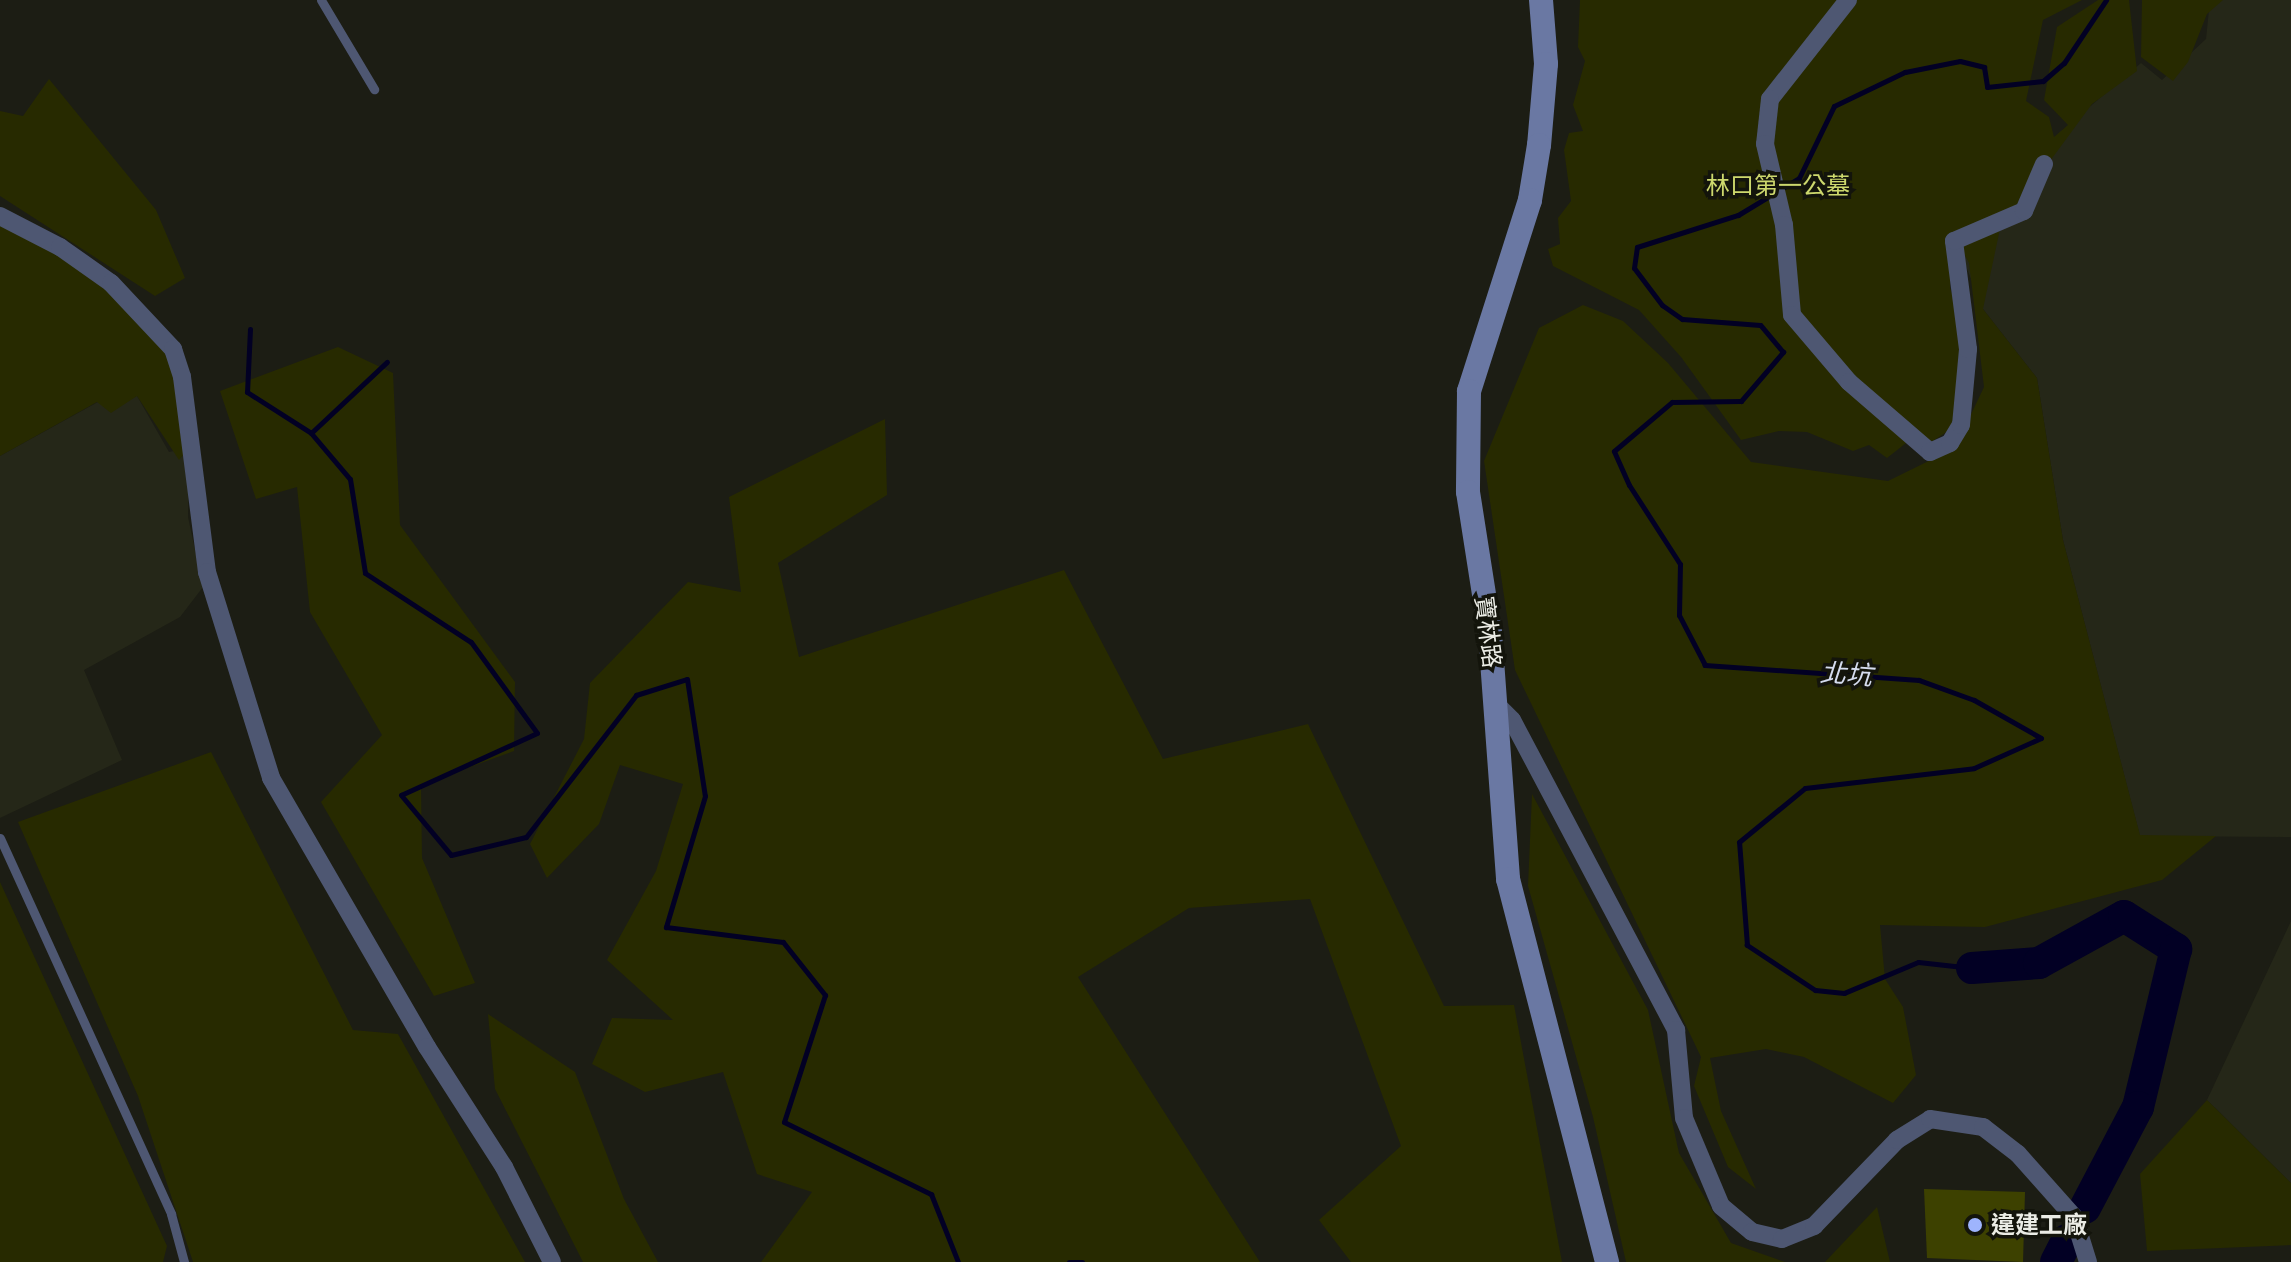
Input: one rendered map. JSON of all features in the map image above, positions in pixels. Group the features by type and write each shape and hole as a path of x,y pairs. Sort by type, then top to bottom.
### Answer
{"main road":[{"name":"寶林路","path":"1541,0 1546,64 1530,200 1469,391 1468,492 1497,705 1508,879 1607,1262"}],"street":[{"path":"1848,0 1770,99 1765,144 1778,204 1792,315 1849,382 1930,452 1950,443 1961,425 1968,349 1954,241 2024,211 2044,164"},
{"path":"0,216 60,247 111,283 173,349 182,377 207,572 271,778 427,1047 504,1167 552,1262"},
{"path":"1497,705 1512,720 1676,1030 1684,1118 1721,1206 1752,1232 1782,1239 1814,1226 1897,1140 1930,1119 1983,1127 2018,1154 2074,1217 2088,1262"}],"lane":[{"path":"321,0 374,89"},
{"path":"0,838 171,1214 184,1262"}],"shaded area":[{"path":"2210,0 2291,0 2291,837 2140,836 2063,540 2037,378 1983,309 1950,226 2141,63 2162,80 2206,39"},
{"path":"137,396 169,452 189,448 188,517 203,587 180,617 84,670 122,760 0,818 0,456 98,402"},
{"path":"2291,921 2291,1183 2207,1100"}],"green space":[{"name":"林口第一公墓","path":"1580,0 2082,0 2043,20 2026,101 2049,117 2054,137 2068,125 2044,100 2057,27 2098,0 2129,0 2137,71 2092,104 2000,229 1983,309 2037,378 2063,540 2140,835 2216,836 2162,880 1985,927 1880,925 1885,979 1903,1007 1916,1075 1893,1103 1804,1057 1766,1049 1710,1058 1721,1111 1756,1189 1728,1167 1694,1086 1701,1057 1515,670 1484,461 1539,328 1583,305 1623,321 1668,363 1751,462 1888,481 1955,448 1984,387 1969,263 1961,248 1950,258 1950,288 1966,335 1962,414 1945,433 1928,444 1910,440 1887,458 1869,445 1853,451 1807,432 1779,431 1741,440 1681,357 1639,310 1553,266 1548,249 1560,244 1558,218 1571,201 1564,150 1569,133 1583,131 1573,105 1585,61 1578,47"},
{"path":"2142,0 2223,0 2207,14 2188,62 2173,81 2141,57"},
{"path":"49,79 156,210 185,278 155,296 0,196 0,111 23,116"},
{"path":"0,215 139,307 168,338 189,448 179,460 137,396 111,413 97,402 0,456"},
{"path":"338,347 393,373 400,525 515,682 514,751 421,785 422,858 475,983 434,996 321,802 382,735 310,612 297,487 256,499 220,391"},
{"path":"885,419 887,495 778,563 799,657 1064,570 1163,759 1308,724 1444,1006 1514,1005 1562,1262 1351,1262 1319,1220 1401,1146 1310,899 1189,908 1078,977 1260,1262 761,1262 812,1192 757,1174 723,1072 645,1092 592,1064 612,1018 673,1020 607,960 656,871 683,784 620,765 599,824 547,878 530,844 584,739 590,683 688,582 741,592 729,497"},
{"path":"211,752 353,1030 398,1034 525,1262 193,1262 138,1096 18,822"},
{"path":"1532,794 1648,1010 1679,1153 1731,1243 1785,1262 1626,1262 1593,1117 1528,886"},
{"path":"0,882 167,1246 163,1262 0,1262"},
{"path":"488,1014 575,1072 624,1199 658,1262 583,1262 495,1089"},
{"path":"2207,1100 2291,1183 2291,1245 2147,1251 2140,1174"},
{"path":"1877,1207 1890,1262 1825,1262"}],"building":[{"name":"違建工廠","path":"1924,1189 2025,1192 2023,1262 1927,1258"}],"waterway":[{"name":"北坑","path":"1972,968 1918,962 1844,993 1815,990 1747,945 1739,842 1805,788 1974,768 2041,738 1974,700 1919,680 1705,665 1679,615 1680,564 1629,485 1614,451 1672,402 1741,401 1783,352 1760,325 1682,319 1662,305 1634,268 1637,247 1738,215 1799,178 1834,106 1905,72 1960,61 1984,67 1987,87 2043,81 2064,63 2106,0"},
{"path":"250,329 247,392 311,433 350,479 365,573 471,642 537,733 401,795 451,855 526,837 636,695 687,679 705,796 666,927 783,942 825,995 784,1122 931,1194 958,1262"},
{"path":"311,433 387,362"},
{"name":"北坑","path":"1972,968 2039,963 2124,916 2176,949 2138,1107 2085,1208"},
{"name":"北坑","path":"2056,1262 2067,1240"},
{"path":"1069,1262 1082,1262"}],"place":[{"name":"違建工廠","path":"1975,1225"}]}
